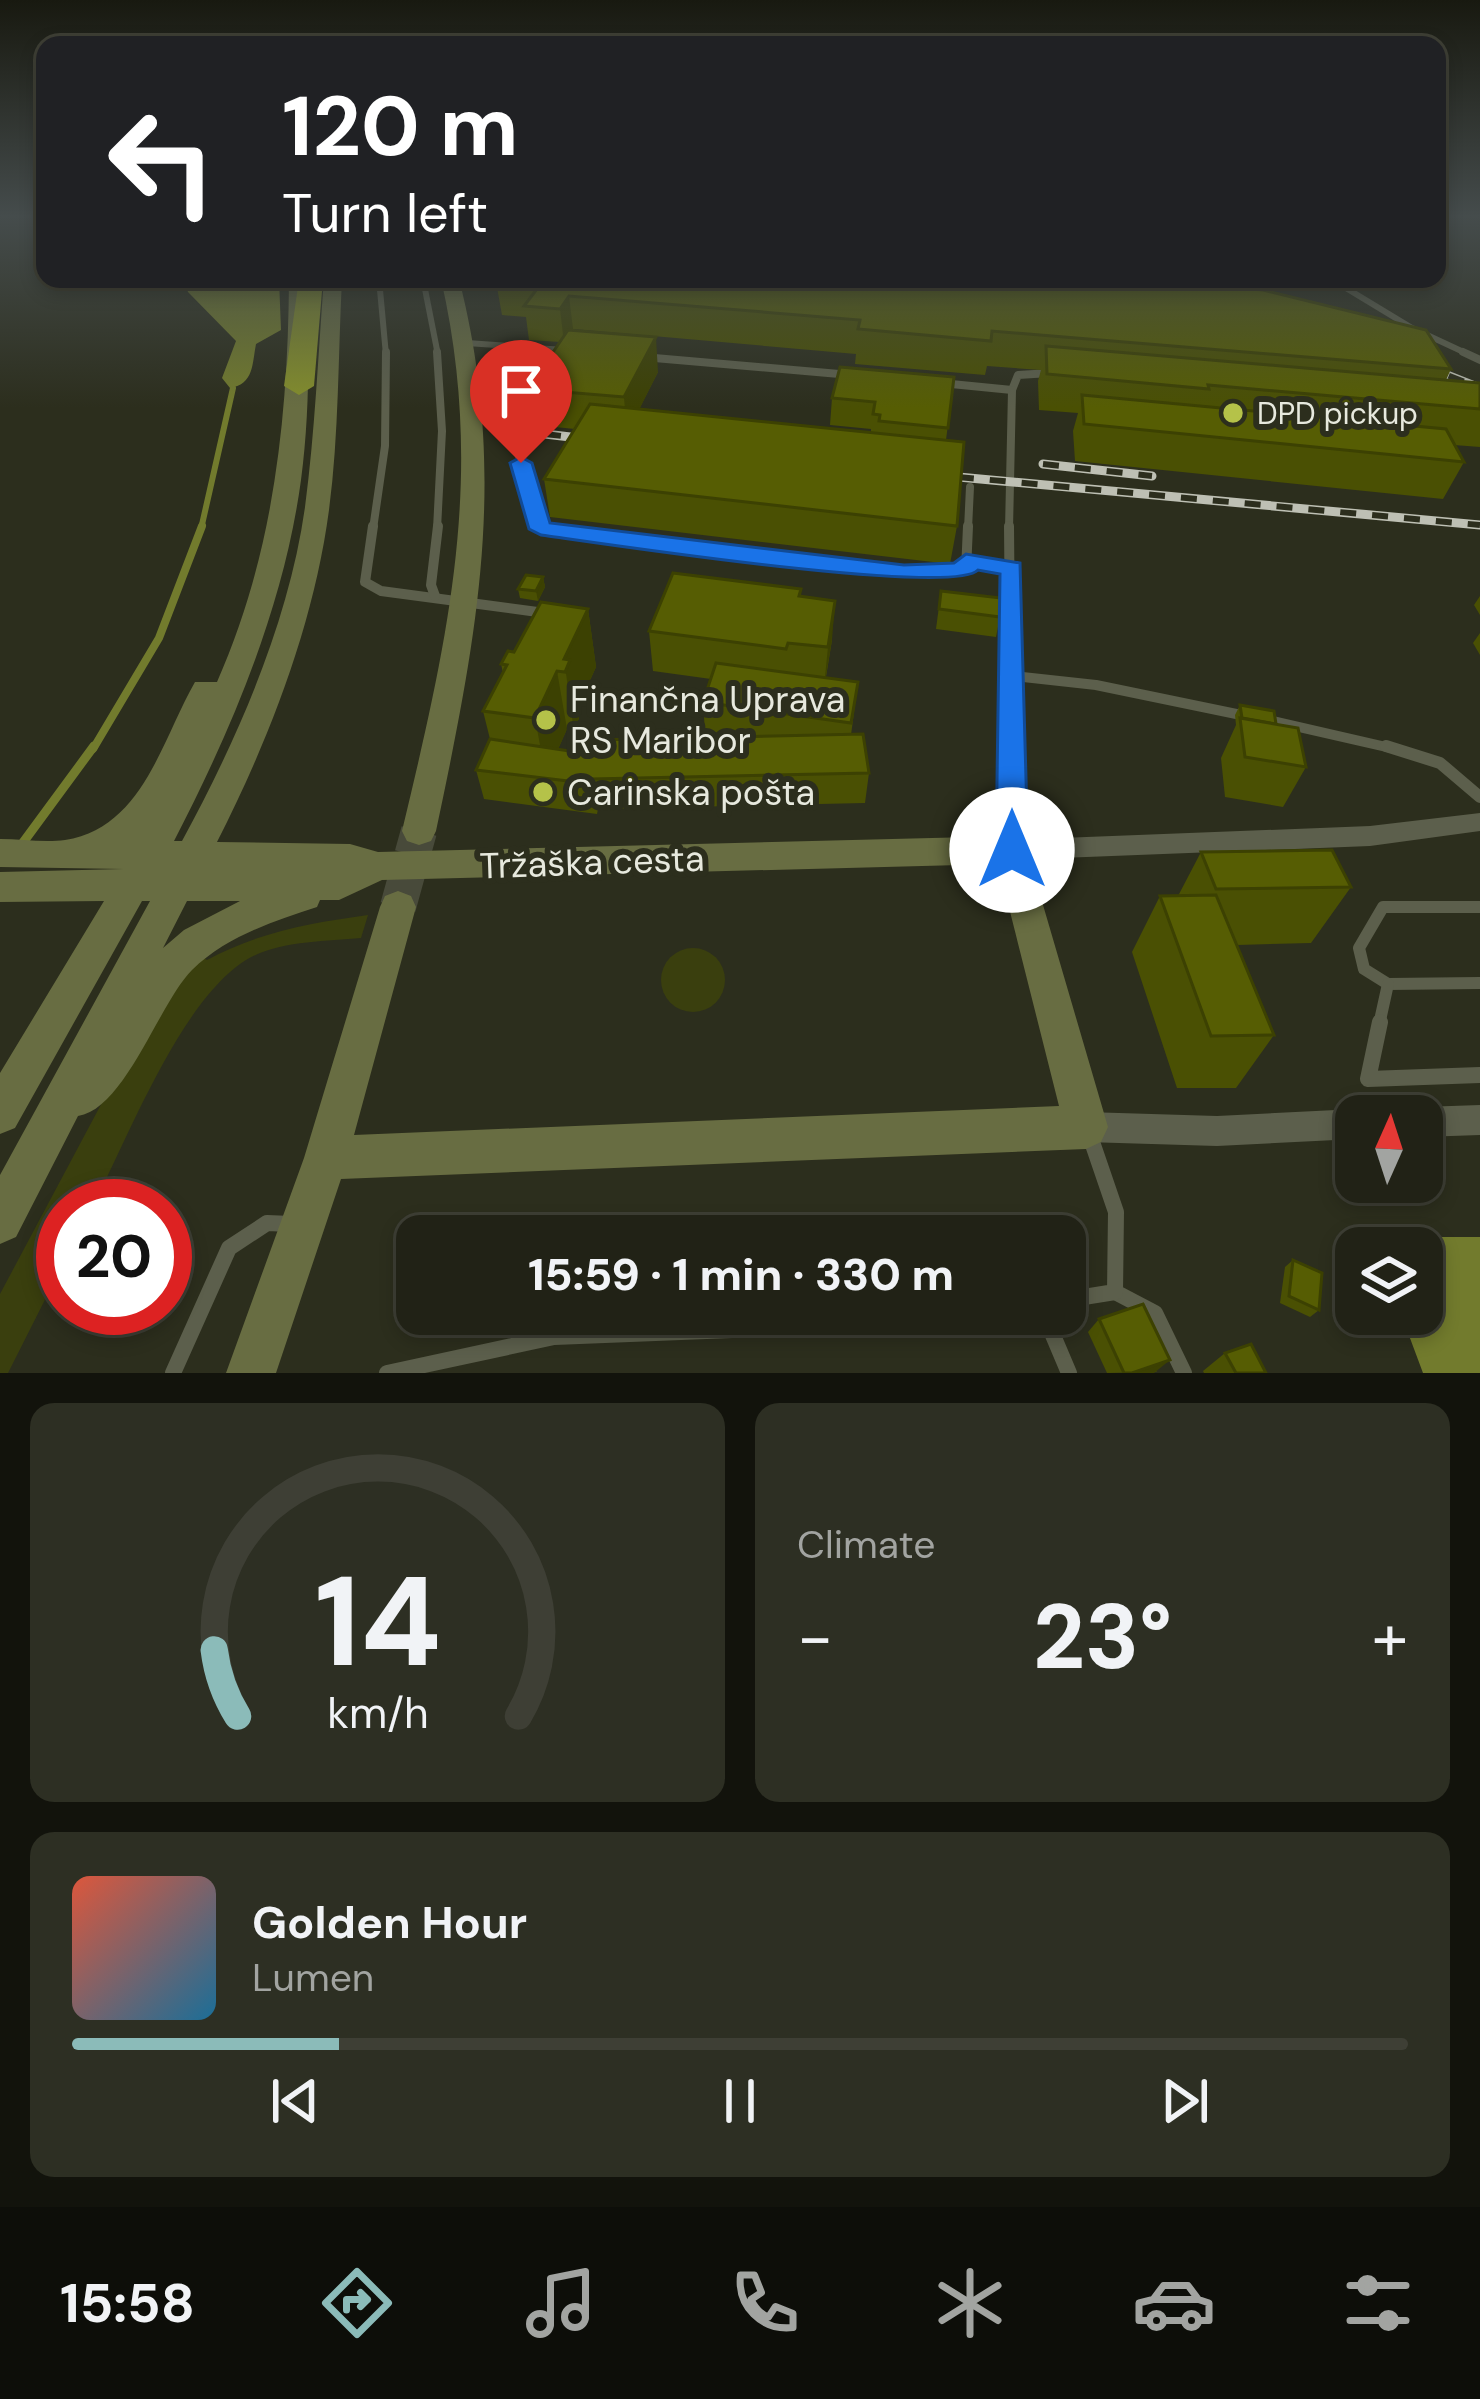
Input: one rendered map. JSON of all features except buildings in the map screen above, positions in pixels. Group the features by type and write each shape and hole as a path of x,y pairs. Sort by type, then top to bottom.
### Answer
{"highway":[{"path":"299,386 310,288"}],"street":[{"path":"0,1113 139,872 203,748 239,655 283,516 299,386 298,288"},
{"path":"0,1221 184,872 261,706 301,586 319,496 332,288"},
{"path":"419,831 466,601 475,511 474,416 466,343 452,288"},
{"path":"57,854 98,844 137,819 160,788 209,684 239,655"},
{"name":"Tržaška cesta","path":"139,872 339,885 378,866 1370,836 1480,822"},
{"path":"1012,850 1086,1127"},
{"path":"0,853 57,854 139,872"},
{"path":"184,872 350,858 378,866"},
{"path":"18,887 139,872"},
{"path":"43,1144 185,953 254,910 339,885"},
{"path":"251,1373 326,1158 398,908"},
{"path":"1443,1121 1480,1120"},
{"path":"326,1158 1086,1127 1216,1131 1335,1125"}],"lane":[{"path":"381,288 387,368 385,446 365,582 381,591 550,614"},
{"path":"425,288 442,365 445,458 431,585 435,596"},
{"path":"1346,288 1412,328 1480,360"},
{"path":"466,343 584,352"},
{"path":"554,365 563,350"},
{"path":"635,356 857,376"},
{"path":"1012,850 1008,411 1018,375 1059,374"},
{"path":"544,380 512,430 541,529 904,572 966,571 970,487"},
{"path":"923,382 1012,390"},
{"path":"966,561 1012,568"},
{"path":"1013,676 1096,685 1368,740 1440,763 1480,797"},
{"path":"1480,908 1383,907 1359,948 1364,969 1388,984 1480,982"},
{"path":"1388,984 1368,1079 1480,1075"},
{"path":"1086,1127 1113,1188 1122,1247 1115,1292"},
{"path":"173,1373 229,1248 267,1223 302,1225"},
{"path":"1086,1297 1115,1292 1154,1313 1184,1373"},
{"path":"387,1373 554,1337 605,1335"},
{"path":"1053,1335 1069,1373"}],"shaded area":[{"path":"186,288 279,288 281,330 256,344 250,372 238,386 230,388 222,378 236,341"},
{"path":"368,915 361,938 296,944 264,952 236,967 193,1014 174,1045 106,1179 61,1179 146,1020 198,954 207,960 246,942"},
{"path":"693,948 716,957 725,980 716,1003 693,1012 670,1003 661,980 670,957"},
{"path":"36,1226 36,1318 8,1373 0,1373 0,1294"},
{"path":"1443,1237 1480,1237 1480,1373 1423,1373 1409,1335 1443,1335"}],"waterway":[{"path":"201,528 233,388"},
{"path":"93,749 159,638 201,528"},
{"path":"19,848 94,746"}],"tunnel":[{"path":"398,907 419,831"}],"railway":[{"path":"1419,364 1480,388"},
{"path":"545,434 604,441"},
{"path":"1043,464 1152,476"},
{"path":"926,474 1480,525"}],"place":[{"name":"DPD pickup","path":"1233,413"},
{"name":"Finančna Uprava RS Maribor","path":"546,720"},
{"name":"Carinska pošta","path":"543,792"}],"route":[{"path":"521,463 541,529 904,572 966,571 966,561 1012,568 1012,850"}]}
